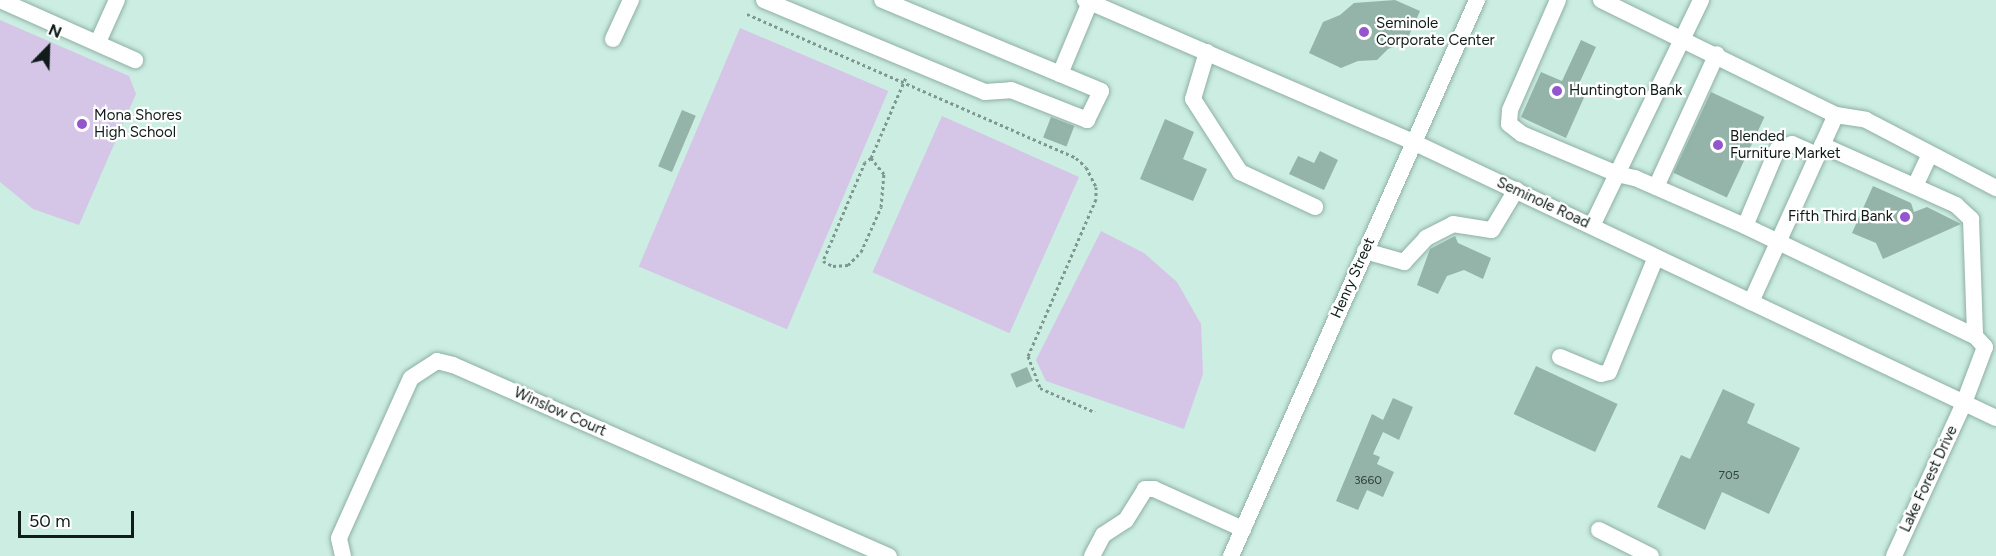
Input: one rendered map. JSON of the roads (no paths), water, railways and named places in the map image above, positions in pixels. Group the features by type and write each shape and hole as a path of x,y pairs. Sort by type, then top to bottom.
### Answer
{"street":[{"path":"0,0 135,60"},
{"path":"98,42 117,0"},
{"path":"613,39 631,0"},
{"path":"764,0 985,92 1011,90 1087,120 1101,91 882,0"},
{"name":"Henry Street","path":"1231,556 1477,0"},
{"path":"1558,0 1510,110 1509,124 1522,134 1617,174 1656,187 1744,226 1975,336 1971,219 1956,205 1915,186 1819,150 1792,144 1777,150 1744,226"},
{"path":"1601,0 1684,37 1836,115 1866,120 1996,188"},
{"path":"1592,226 1701,0"},
{"path":"1060,74 1087,1"},
{"name":"Seminole Road","path":"1087,1 1413,142 1996,418"},
{"path":"1207,52 1193,99 1240,172 1316,207"},
{"path":"1656,187 1717,54"},
{"path":"1752,302 1836,115"},
{"path":"1915,186 1930,154"},
{"path":"1365,251 1404,262 1426,238 1453,224 1492,230 1516,190"},
{"path":"1560,357 1601,374 1609,372 1656,257"},
{"name":"Lake Forest Drive","path":"1894,556 1964,403 1985,347 1975,336"},
{"name":"Winslow Court","path":"343,556 339,538 411,378 437,362 453,365 889,556"},
{"path":"1092,556 1103,535 1126,520 1145,489 1154,489 1243,529"},
{"path":"1599,530 1651,556"}],"place":[{"name":"Seminole Corporate Center","path":"1364,32"},
{"name":"Huntington Bank","path":"1557,91"},
{"name":"Mona Shores High School","path":"82,124"},
{"name":"Blended Furniture Market","path":"1718,145"},
{"name":"Fifth Third Bank","path":"1905,217"}]}
